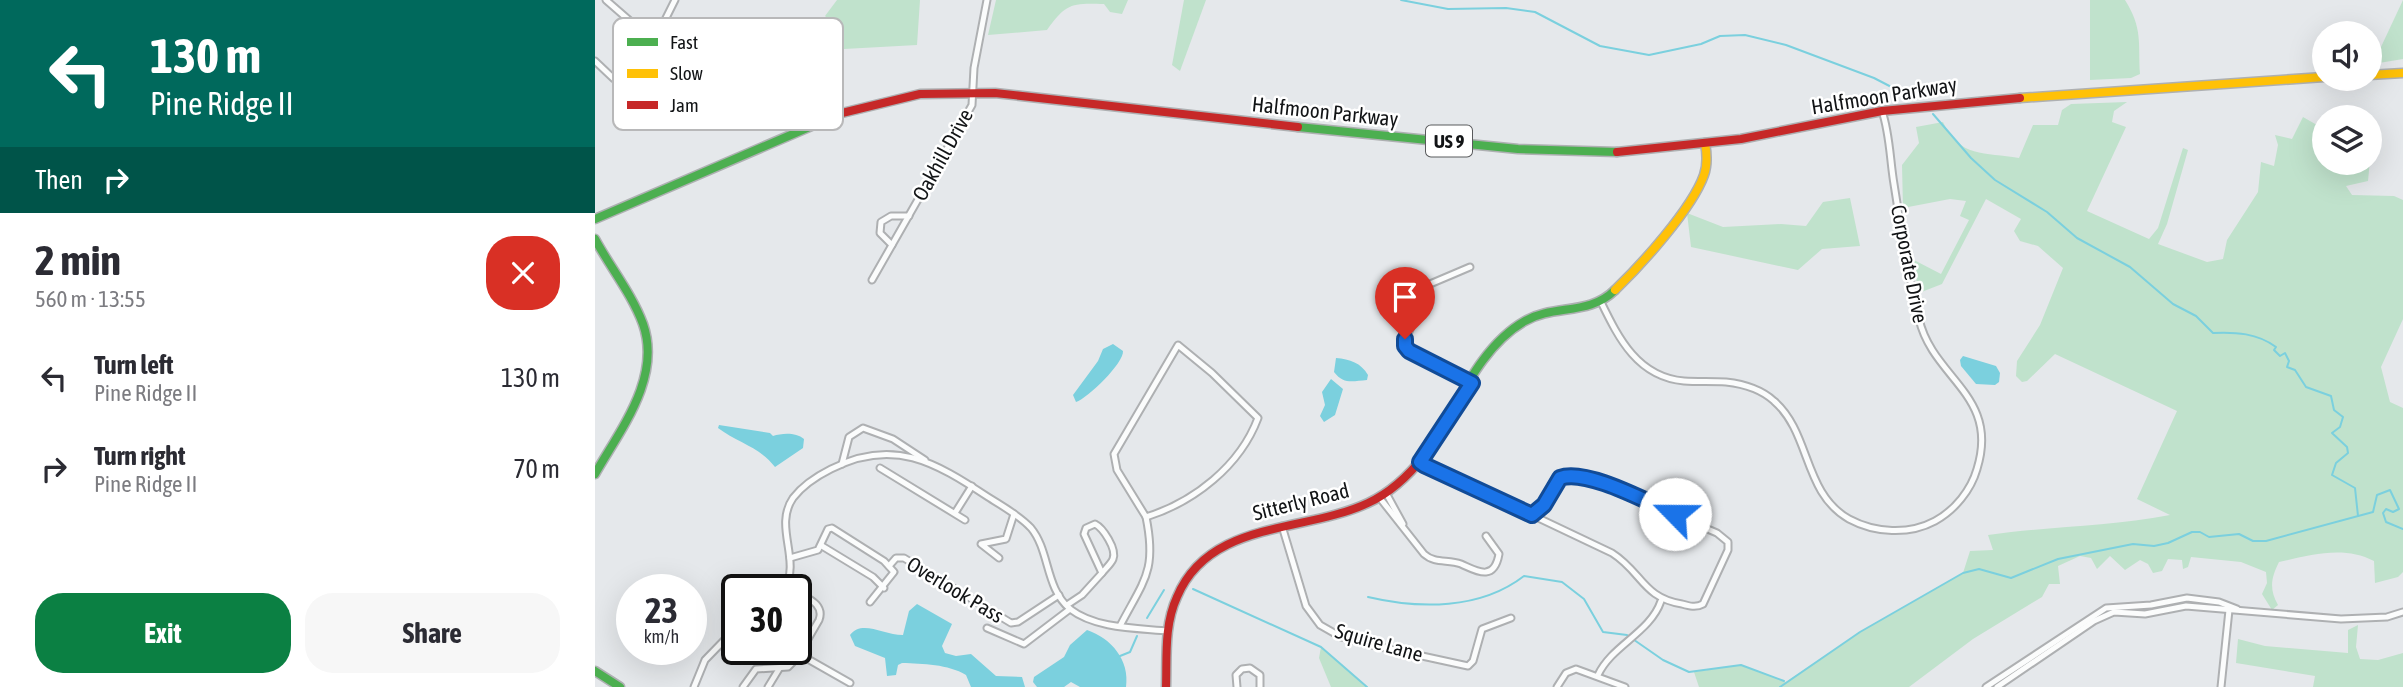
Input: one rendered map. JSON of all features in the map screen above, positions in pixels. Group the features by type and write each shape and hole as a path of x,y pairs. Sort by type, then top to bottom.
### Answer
{"main road":[{"path":"2382,74 2403,73"},
{"name":"Halfmoon Parkway","path":"843,112 920,94 973,92 1518,149 1596,152 1706,144 1882,111 2005,97 2312,78"},
{"name":"Halfmoon Parkway","path":"595,219 802,130"},
{"path":"1601,302 1641,261 1701,183 1708,156 1706,144"},
{"path":"595,239 644,325 649,352 646,375 595,474"},
{"name":"Sitterly Road","path":"1166,687 1168,631 1183,585 1206,558 1240,536 1334,515 1382,495 1420,462 1502,339 1524,320 1553,310 1601,302"},
{"path":"595,671 620,687"}],"street":[{"path":"606,0 627,18"},
{"path":"665,18 675,0"},
{"name":"Oakhill Drive","path":"872,280 966,118 973,92 974,68 987,0"},
{"path":"595,61 613,78"},
{"name":"Corporate Drive","path":"1601,302 1617,335 1645,368 1661,376 1682,381 1744,384 1773,399 1790,419 1816,484 1829,502 1847,518 1871,528 1897,531 1921,528 1943,517 1962,499 1975,477 1982,453 1983,430 1976,409 1961,383 1925,339 1896,201 1882,111"},
{"name":"Oakhill Drive","path":"892,245 880,233 881,222 891,216 908,216"},
{"path":"1470,267 1430,284 1404,343 1409,351 1472,383"},
{"path":"1120,626 1150,568 1153,554 1146,517 1117,470 1114,454 1178,345 1212,373 1258,418 1242,449 1221,473 1184,500 1146,517"},
{"path":"842,464 849,438 863,428 907,446 927,463"},
{"path":"787,574 789,558 784,524 789,505 810,482 842,464 869,455 895,453 927,463 972,486 1014,514 1035,536 1059,595 1068,607 1104,623 1168,631"},
{"path":"1420,462 1441,475 1532,515 1562,526 1622,559 1661,601 1697,607 1703,604 1728,550 1724,538 1653,505 1577,476 1560,478 1544,505 1532,515"},
{"path":"880,468 965,520"},
{"path":"955,513 972,486"},
{"path":"1382,495 1394,505 1403,524"},
{"path":"1382,495 1428,557 1459,564 1473,572 1490,569 1497,562 1497,550 1486,536"},
{"path":"999,558 981,544 1006,539 1014,514"},
{"path":"1068,607 1082,595 1102,573 1113,559 1114,551 1100,526 1095,524 1086,528 1084,534 1102,573"},
{"name":"Squire Lane","path":"1282,526 1306,606 1321,625 1330,631 1367,645 1465,667 1473,661 1478,635 1488,625 1511,618"},
{"path":"822,545 820,542 831,528 889,566 894,574 870,603"},
{"path":"789,558 813,553 822,545"},
{"path":"822,545 873,577 884,588"},
{"name":"Overlook Pass","path":"889,566 896,558 904,558 1011,623 1018,622 1059,595"},
{"path":"812,601 818,605 821,615 812,631"},
{"path":"1598,675 1603,665 1652,618 1661,601"},
{"path":"1986,687 2108,611 2171,605 2341,619 2387,617 2403,612"},
{"name":"Overlook Pass","path":"986,628 1024,644 1068,607"},
{"path":"2221,687 2229,608"},
{"path":"694,687 705,660 721,644"},
{"path":"1997,687 2038,655"},
{"path":"812,661 850,683"},
{"path":"743,687 756,669 779,669 789,665"},
{"path":"1237,687 1237,675 1246,668 1260,675 1260,687"},
{"path":"768,687 779,669"},
{"path":"1557,687 1572,670 1598,675 1625,687"}],"green space":[{"path":"837,0 920,0 917,45 844,49 843,18 825,16"},
{"path":"996,0 1128,0 1122,14 1110,12 1104,4 1077,5 1059,14 1047,30 988,35"},
{"path":"1184,0 1206,0 1180,71 1172,65"},
{"path":"2090,0 2125,0 2137,28 2140,74 2131,78 2090,80"},
{"path":"2403,0 2403,59 2382,62 2382,45"},
{"path":"2127,102 2114,111 2112,122 2126,127 2087,211 2149,239 2158,228 2183,148 2188,150 2167,224 2158,244 2207,262 2223,259 2227,240 2258,192 2261,162 2274,166 2278,145 2275,135 2292,139 2303,117 2312,122 2312,175 2369,175 2368,181 2346,186 2352,195 2394,196 2403,200 2403,319 2381,367 2390,402 2403,408 2403,572 2398,577 2375,583 2374,561 2363,556 2339,552 2279,562 2272,584 2278,605 2272,610 2262,594 2267,583 2266,572 2241,562 2191,557 2188,567 2183,569 2182,560 2168,559 2162,571 2153,573 2148,564 2140,560 2125,570 2110,556 2097,569 2091,558 2080,556 2058,566 2060,584 2049,584 2042,597 1973,639 1909,687 1699,687 1694,672 1741,665 1786,682 1860,632 1963,573 1970,551 1993,550 1988,535 2170,515 2137,499 2177,411 2055,354 2027,381 2022,382 2016,376 2017,361 2040,325 2063,268 2038,246 2020,241 2014,231 2021,219 1986,199 1942,284 1919,293 1912,259 1941,274 1969,220 1960,216 1966,201 1950,199 1903,208 1902,165 1919,143 1916,127 1943,122 1949,134 1965,148 2019,158 2033,125 2058,125 2062,110 2071,104"},
{"path":"1850,198 1860,246 1822,249 1798,270 1691,247 1687,213 1723,227 1781,224 1806,226 1823,202"},
{"path":"2358,625 2356,647 2360,659 2378,660 2403,653 2403,687 2313,687 2315,676 2236,663 2238,639 2265,646 2348,653 2348,630"},
{"path":"1321,647 1367,687 1331,687 1319,658"}],"water":[{"path":"1113,344 1123,351 1118,363 1096,387 1076,402 1073,395 1098,361 1103,349"},
{"path":"1963,356 1996,366 2000,373 1999,382 1995,385 1976,384 1961,366 1960,360"},
{"path":"1336,358 1358,365 1368,375 1367,380 1341,379 1334,372"},
{"path":"1331,379 1343,389 1335,415 1324,422 1320,416 1325,405 1322,392"},
{"path":"719,425 770,433 773,436 797,435 804,439 803,448 775,467 756,450 718,428"},
{"path":"917,604 952,624 942,646 945,653 956,656 971,654 996,676 1022,677 1025,687 971,687 966,675 959,671 927,664 902,663 898,665 896,675 887,676 885,658 855,646 850,635 855,630 867,628 903,635 909,611"},
{"path":"1087,630 1104,638 1117,651 1125,668 1126,687 1080,687 1071,682 1064,687 1037,687 1033,682 1034,677 1064,657 1070,645"}],"waterway":[{"path":"1401,0 1448,9 1506,8 1535,12 1600,46 1649,55 1701,44 1720,36 1745,35 1786,45 1874,78 1903,93"},
{"path":"1933,114 1971,158 1995,180 2047,212 2077,238 2130,267 2173,304 2196,316 2213,333 2246,334 2269,342 2276,347 2274,350 2280,356 2285,353 2289,361 2287,367 2295,370 2306,387 2331,396 2334,410 2343,417 2340,427 2332,433 2347,447 2348,453 2336,463 2332,475 2355,488 2358,516"},
{"path":"1780,687 1860,632 1963,573 1979,569 2011,578 2058,559 2133,544 2154,546 2192,532 2200,532 2209,537 2239,534 2253,541 2266,541 2373,512 2377,495 2390,490 2399,509 2393,512 2386,509 2383,513 2386,522 2403,529"},
{"path":"1368,597 1408,604 1449,604 1488,595 1524,576 1562,582 1584,599 1603,632 1627,635 1663,660 1689,672 1741,665 1784,681"},
{"path":"1193,589 1321,647 1367,687"},
{"path":"1147,618 1164,590"},
{"path":"1120,656 1130,652 1137,636"}],"traffic: fast":[{"path":"1298,127 1518,149 1617,152"},
{"path":"595,219 802,130"},
{"path":"595,239 638,313 647,344 643,384 626,421 595,474"},
{"path":"1425,455 1480,364 1508,333 1536,316 1583,307 1605,298 1615,290"},
{"path":"595,671 620,687"}],"traffic: slow":[{"path":"2382,74 2403,73"},
{"path":"2020,98 2312,78"},
{"path":"1615,290 1651,252 1689,204 1705,171 1705,143"}],"traffic: jam":[{"path":"843,113 920,94 995,93 1298,127"},
{"path":"1617,152 1741,139 1882,111 2020,98"},
{"path":"1166,687 1167,641 1173,608 1192,572 1211,554 1235,541 1261,532 1343,512 1368,503 1399,482 1425,455"}],"route":[{"path":"1405,339 1405,346 1409,351 1472,383 1420,462 1424,465 1532,515 1544,505 1560,478 1569,475 1590,478 1675,514"}]}
